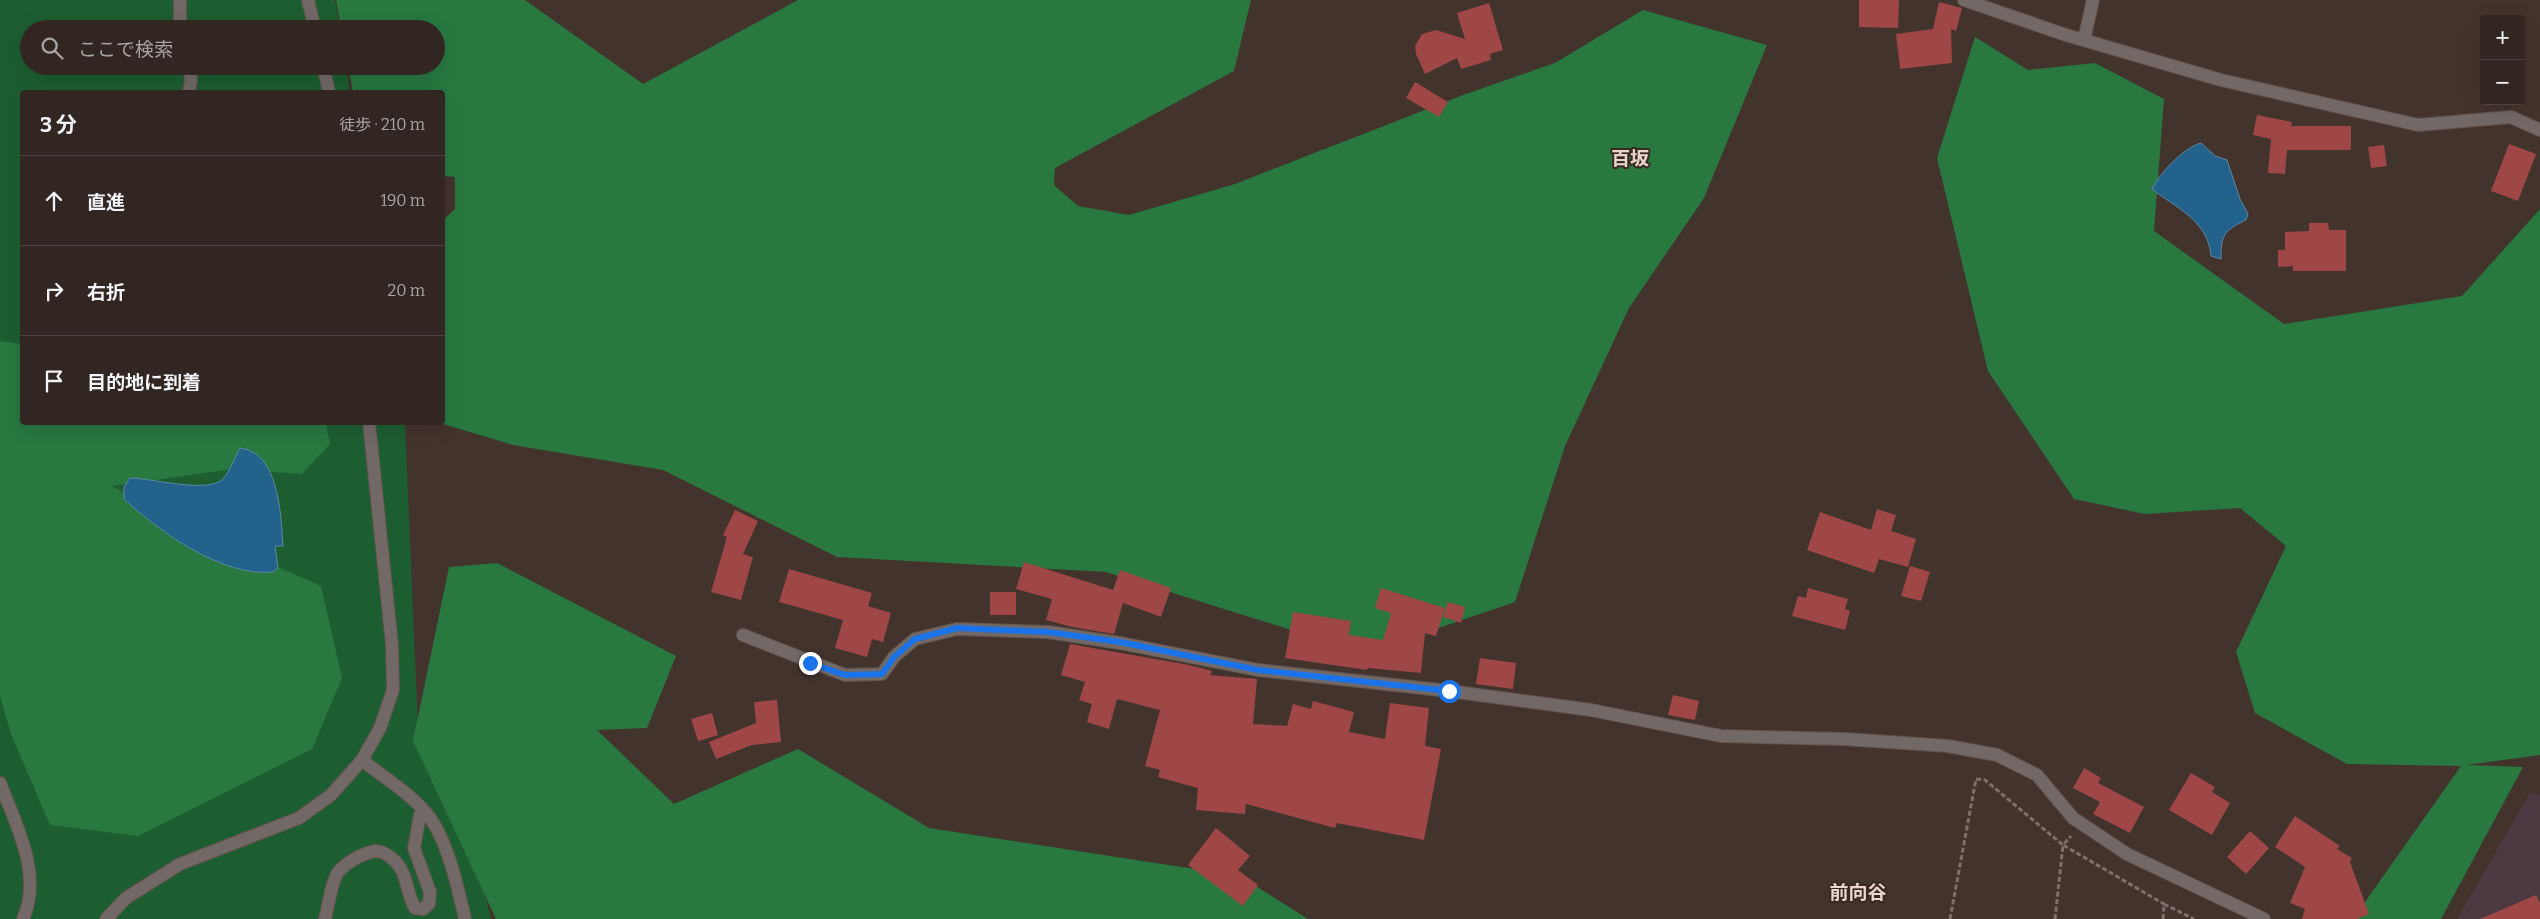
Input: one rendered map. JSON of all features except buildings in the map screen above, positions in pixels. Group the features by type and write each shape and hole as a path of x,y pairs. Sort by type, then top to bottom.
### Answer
{"street":[{"path":"180,0 180,20"},
{"path":"308,0 313,20"},
{"path":"1964,0 2084,40 2220,80 2418,125 2511,118 2540,130"},
{"path":"2084,40 2093,0"},
{"path":"189,90 190,75"},
{"path":"325,75 329,90"},
{"path":"106,919 126,898 180,864 299,818 331,795 362,760 380,728 394,690 392,645 369,425"},
{"path":"743,635 845,675 882,674 894,657 915,639 957,628 1048,632 1120,642 1258,670 1591,710 1721,736 1844,739 1948,746 1996,755 2037,776 2073,818 2127,854 2264,919"},
{"path":"362,760 426,812 444,847 465,919"},
{"path":"0,783 25,848 31,882 28,908 23,919"},
{"path":"325,919 336,875 344,866 361,856 377,851 386,854 396,862 408,887 415,908 423,909 430,904 430,892 414,848 420,815 426,812"}],"path":[{"path":"1950,919 1976,779 1985,780 2064,845 2164,904 2194,919"},
{"path":"2055,919 2064,845"},
{"path":"2163,919 2164,904"}],"shaded area":[{"path":"2530,793 2540,795 2540,919 2457,919"}],"green space":[{"path":"0,0 335,0 338,20 20,20 20,75 347,75 350,90 20,90 20,425 405,425 419,752 462,800 491,919 0,919"},
{"path":"336,0 525,0 643,84 798,0 1251,0 1234,71 1055,168 1054,185 1078,206 1129,215 1235,184 1466,94 1555,63 1643,10 1767,45 1704,198 1629,308 1565,446 1515,602 1365,653 1106,572 837,557 663,470 513,445 445,425 445,218 455,209 455,177 445,176 445,90 353,90 350,75 445,75 445,20 339,20"},
{"path":"1975,37 2028,70 2095,63 2164,99 2154,231 2284,324 2462,296 2540,209 2540,755 2466,765 2523,767 2441,919 2353,919 2461,766 2347,764 2255,713 2236,652 2286,546 2240,508 2145,514 2074,499 1988,371 1937,158"},
{"path":"0,341 20,344 20,425 326,425 330,444 302,474 233,469 112,486 169,519 321,586 342,678 312,749 138,836 50,825 11,734 0,696"},
{"path":"497,563 676,656 647,728 597,730 674,804 798,749 929,828 1240,876 1308,919 496,919 413,741 449,567"}],"water":[{"path":"2201,143 2215,156 2227,160 2240,199 2248,214 2246,220 2225,234 2221,259 2211,256 2209,244 2197,224 2152,189 2160,176 2173,162 2187,150"},
{"path":"240,448 253,452 263,461 270,473 279,502 283,546 275,546 278,568 273,572 253,572 213,560 193,550 155,525 124,499 124,487 130,478 193,485 216,483 226,476"}],"district":[{"name":"百坂","path":"1630,158"},
{"name":"前向谷","path":"1858,892"}],"route":[{"path":"810,663 845,675 882,674 894,657 915,639 957,628 1048,632 1120,642 1258,670 1449,691"}]}
